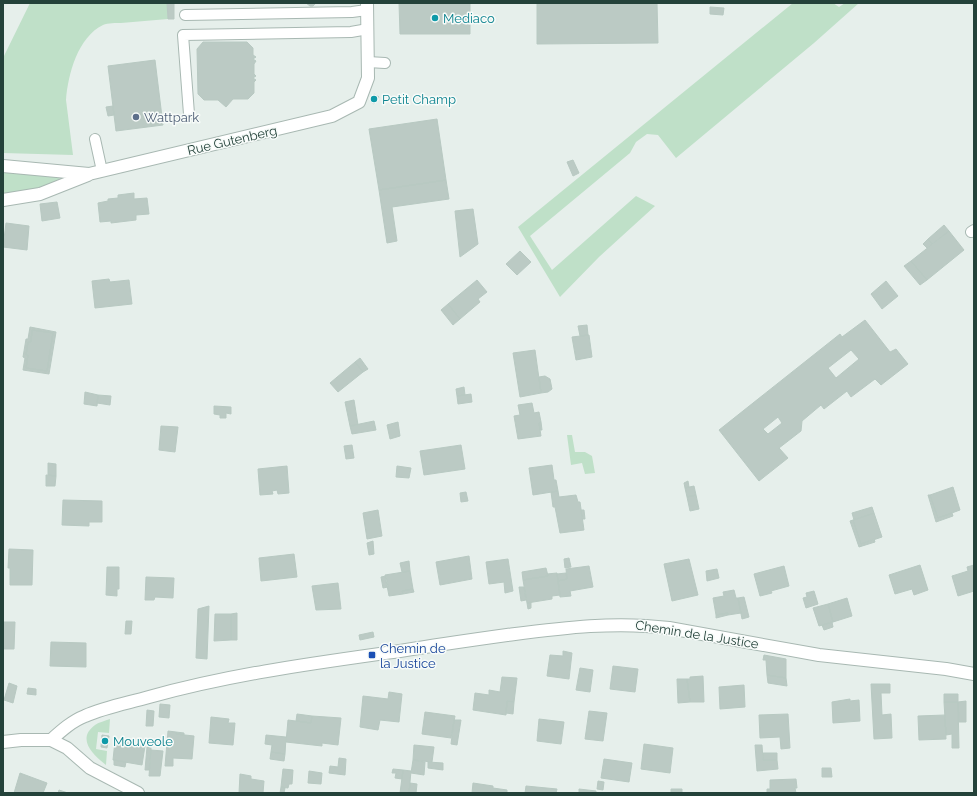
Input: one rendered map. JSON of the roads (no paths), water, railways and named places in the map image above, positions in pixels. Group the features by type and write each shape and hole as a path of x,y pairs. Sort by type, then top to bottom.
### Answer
{"street":[{"name":"Rue Gutenberg","path":"3,166 89,174 332,116 359,102 368,78 367,6"},
{"path":"3,200 40,194 89,174"},
{"name":"Chemin de la Justice","path":"51,740 65,728 84,716 185,687 236,676 283,667 547,630 613,624 648,625 819,655 946,669 974,674"},
{"path":"3,742 21,740 51,740 67,748 90,768 138,793"}],"lane":[{"path":"185,15 352,12 367,6"},
{"path":"189,114 183,35 351,32 368,29"},
{"path":"368,62 385,62"},
{"path":"95,139 102,171"}],"place":[{"name":"Mediaco","path":"435,18"},
{"name":"Petit Champ","path":"374,99"},
{"name":"Wattpark","path":"136,117"},
{"name":"Chemin de la Justice","path":"372,655"},
{"name":"Mouveole","path":"105,741"}]}
